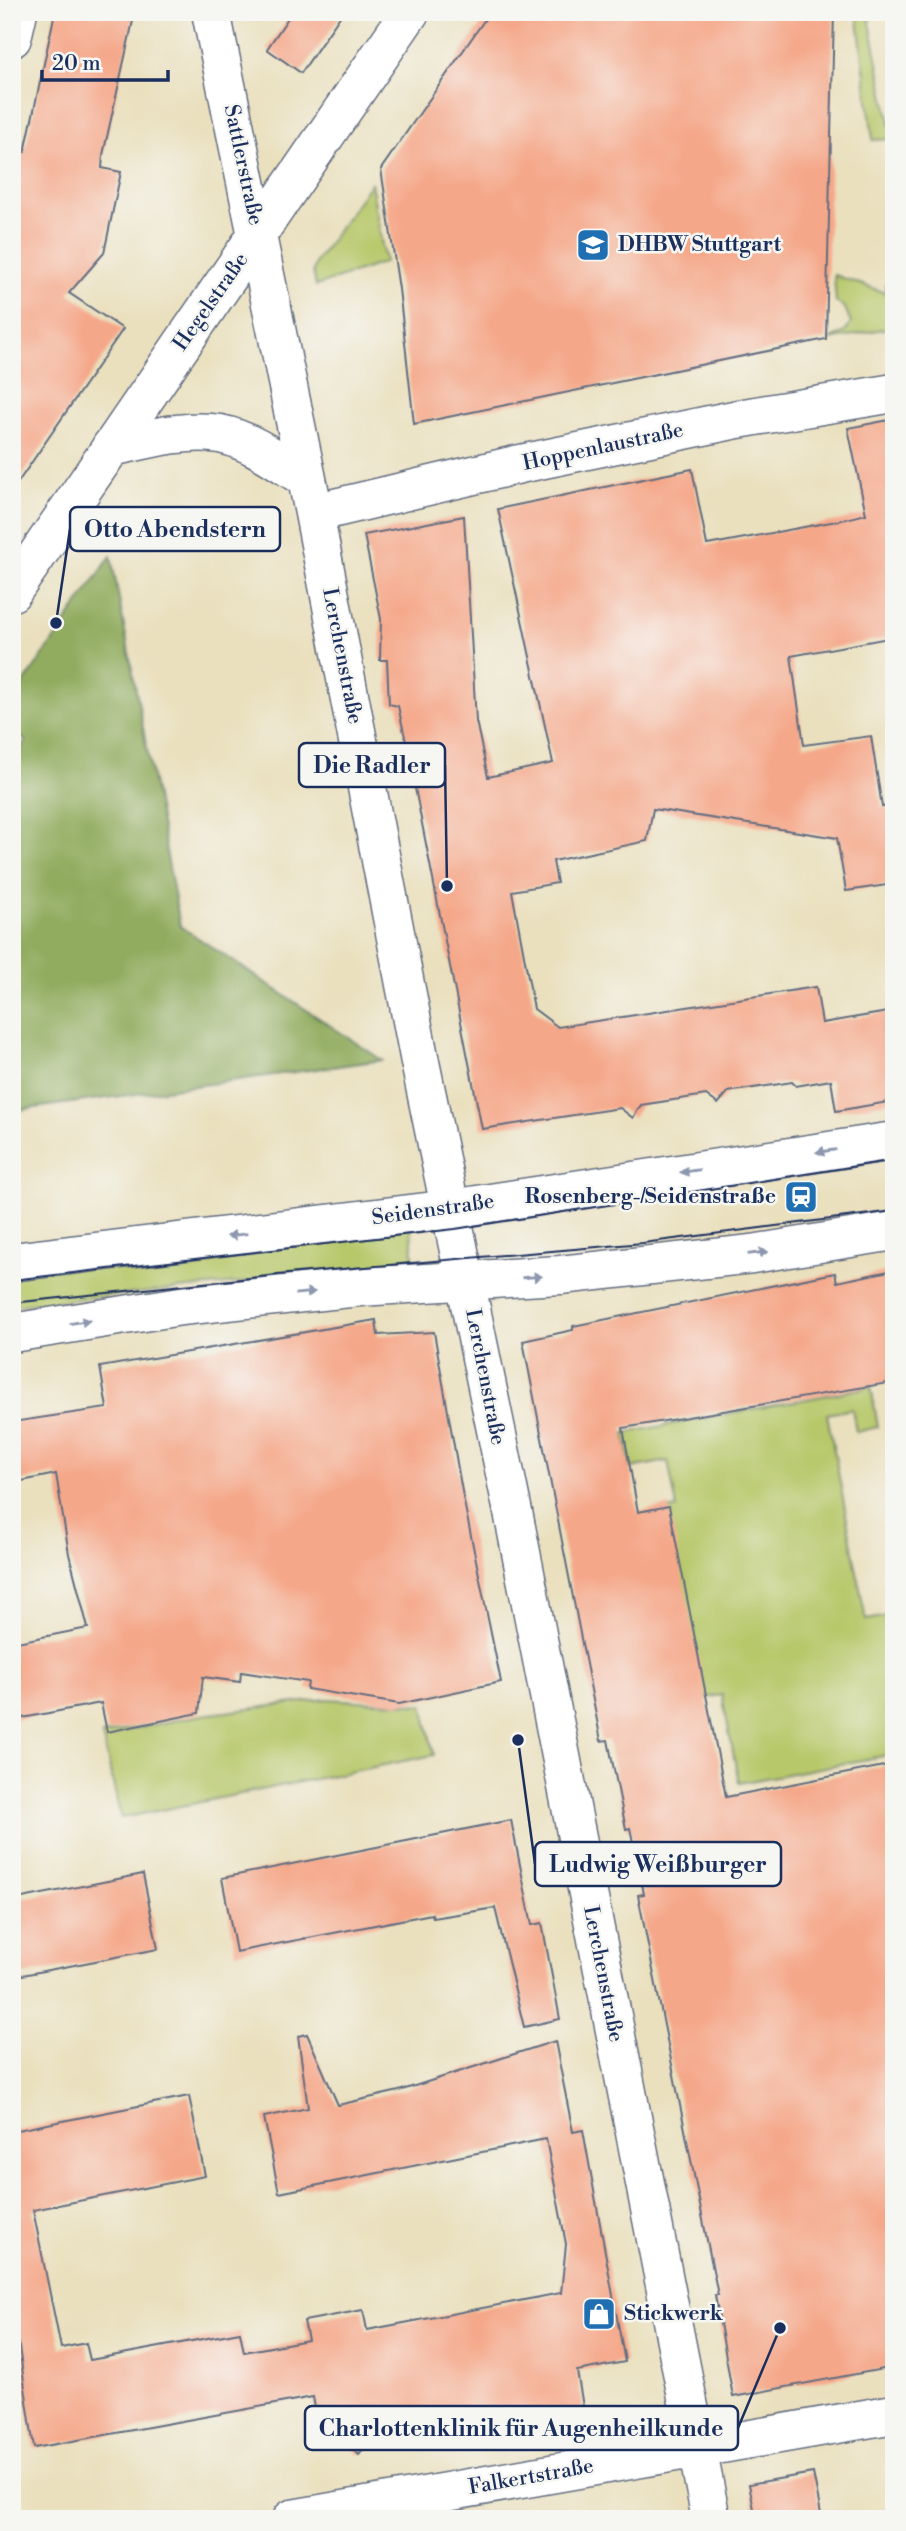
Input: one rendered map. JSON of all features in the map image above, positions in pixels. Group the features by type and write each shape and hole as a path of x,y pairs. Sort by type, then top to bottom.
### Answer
{"street":[{"path":"12,37 18,12"},
{"name":"Sattlerstraße","path":"211,12 258,235"},
{"name":"Hegelstraße","path":"12,592 410,12"},
{"name":"Lerchenstraße","path":"258,235 711,2519"},
{"name":"Hoppenlaustraße","path":"311,496 534,461 738,419 894,393"},
{"path":"111,447 178,434 220,434 262,452 311,496"},
{"name":"Seidenstraße","path":"12,1262 451,1209 894,1141"},
{"path":"12,1333 181,1306 359,1287 560,1275 752,1254 894,1231"},
{"name":"Falkertstraße","path":"292,2519 894,2414"}],"green space":[{"path":"857,12 868,12 893,139 873,140"},
{"path":"371,183 385,262 316,286 313,271 316,262"},
{"path":"834,275 886,293 885,285 894,284 894,333 892,327 830,340 846,331 851,323 845,308 836,302"},
{"path":"111,556 180,926 382,1060 12,1111 12,758 26,741 12,730 12,701"},
{"path":"410,1220 414,1265 12,1306 12,1263"},
{"path":"871,1387 878,1427 856,1432 852,1409 827,1414 866,1620 894,1615 894,1754 739,1783 722,1695 703,1698 668,1510 677,1508 668,1461 631,1468 625,1433"},
{"path":"326,1699 423,1705 434,1755 121,1818 102,1735 202,1715"}],"building":[{"path":"55,12 135,12 103,155 102,168 121,172 104,253 69,293 123,329 12,491 12,168 16,150 25,152"},
{"path":"292,12 343,12 301,73 267,49"},
{"name":"DHBW Stuttgart","path":"490,12 834,12 826,339 414,424 399,289 381,169"},
{"path":"894,419 894,637 791,656 804,745 871,736 882,807 894,805 894,884 846,891 837,838 653,809 647,841 553,861 557,883 512,891 534,1009 558,1027 816,987 822,1023 894,1011 894,1101 836,1111 831,1080 796,1086 792,1082 728,1092 718,1104 706,1095 641,1105 633,1118 620,1108 482,1129 405,737 398,706 389,704 387,660 380,660 381,619 364,535 464,516 476,721 488,777 553,763 498,509 692,469 707,545 842,520 866,514 848,428"},
{"path":"894,1270 894,1382 623,1428 638,1512 669,1506 726,1797 894,1764 894,2367 733,2397 715,2295 718,2295 638,1895 644,1894 630,1828 626,1829 608,1740 601,1741 523,1341 573,1330 573,1326 835,1273 837,1282"},
{"path":"376,1320 378,1335 434,1332 463,1497 501,1682 399,1704 307,1689 308,1682 241,1672 240,1682 203,1677 199,1713 107,1732 101,1703 12,1720 12,1643 88,1628 69,1554 56,1474 12,1483 12,1422 107,1408 100,1367"},
{"path":"511,1820 532,1925 542,1923 560,2019 524,2027 495,1908 433,1918 432,1914 236,1952 222,1878"},
{"path":"143,1874 158,1949 12,1977 12,1900"},
{"path":"307,2034 338,2105 399,2091 555,2041 573,2132 583,2130 625,2362 577,2371 586,2424 533,2434 529,2416 455,2429 454,2424 372,2439 359,2455 348,2445 334,2446 330,2415 317,2418 313,2397 34,2448 12,2300 12,2131 189,2096 205,2176 33,2210 61,2348 86,2343 90,2360 240,2332 244,2352 308,2340 304,2321 363,2310 367,2330 561,2293 566,2244 546,2139 279,2193 264,2117 308,2108 298,2036"},
{"path":"813,2473 822,2519 756,2519 749,2484"}],"tram line":[{"path":"12,1280 455,1229 894,1160"},
{"path":"12,1303 297,1273 643,1243 894,1211"}],"place":[{"name":"DHBW Stuttgart","path":"593,245"},
{"name":"Otto Abendstern","path":"56,623"},
{"name":"Die Radler","path":"447,886"},
{"name":"Rosenberg-/Seidenstraße","path":"801,1197"},
{"name":"Ludwig Weißburger","path":"518,1740"},
{"name":"Stickwerk","path":"599,2314"},
{"name":"Charlottenklinik für Augenheilkunde","path":"780,2328"}]}
